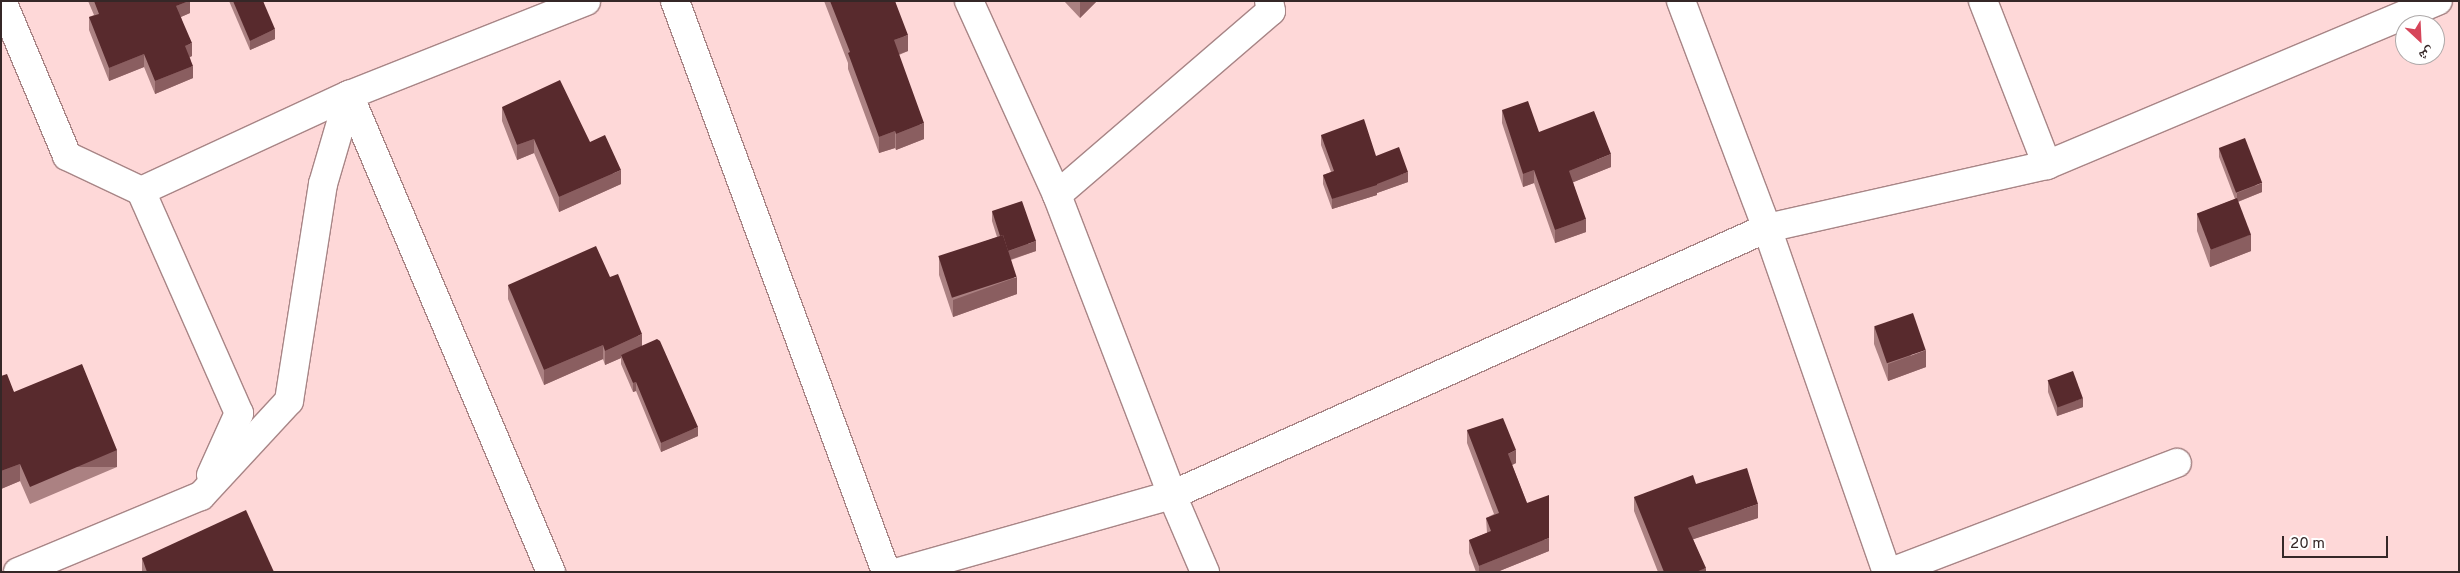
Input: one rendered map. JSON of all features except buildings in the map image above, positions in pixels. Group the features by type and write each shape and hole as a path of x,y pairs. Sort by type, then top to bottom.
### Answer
{"street":[{"path":"2,1 66,156 141,191 239,413 201,496"},
{"path":"141,191 348,95 586,1"},
{"path":"675,1 886,572"},
{"path":"969,1 1057,195 1172,495 1204,572"},
{"path":"1057,195 1271,10 1269,1"},
{"path":"1681,1 1767,228 1887,572"},
{"path":"1983,1 2047,165"},
{"path":"899,572 1172,495 1767,228 2047,165 2438,1"},
{"path":"18,572 201,496 289,401 323,184 348,95"},
{"path":"348,95 551,572"},
{"path":"1891,572 2177,463"}]}
